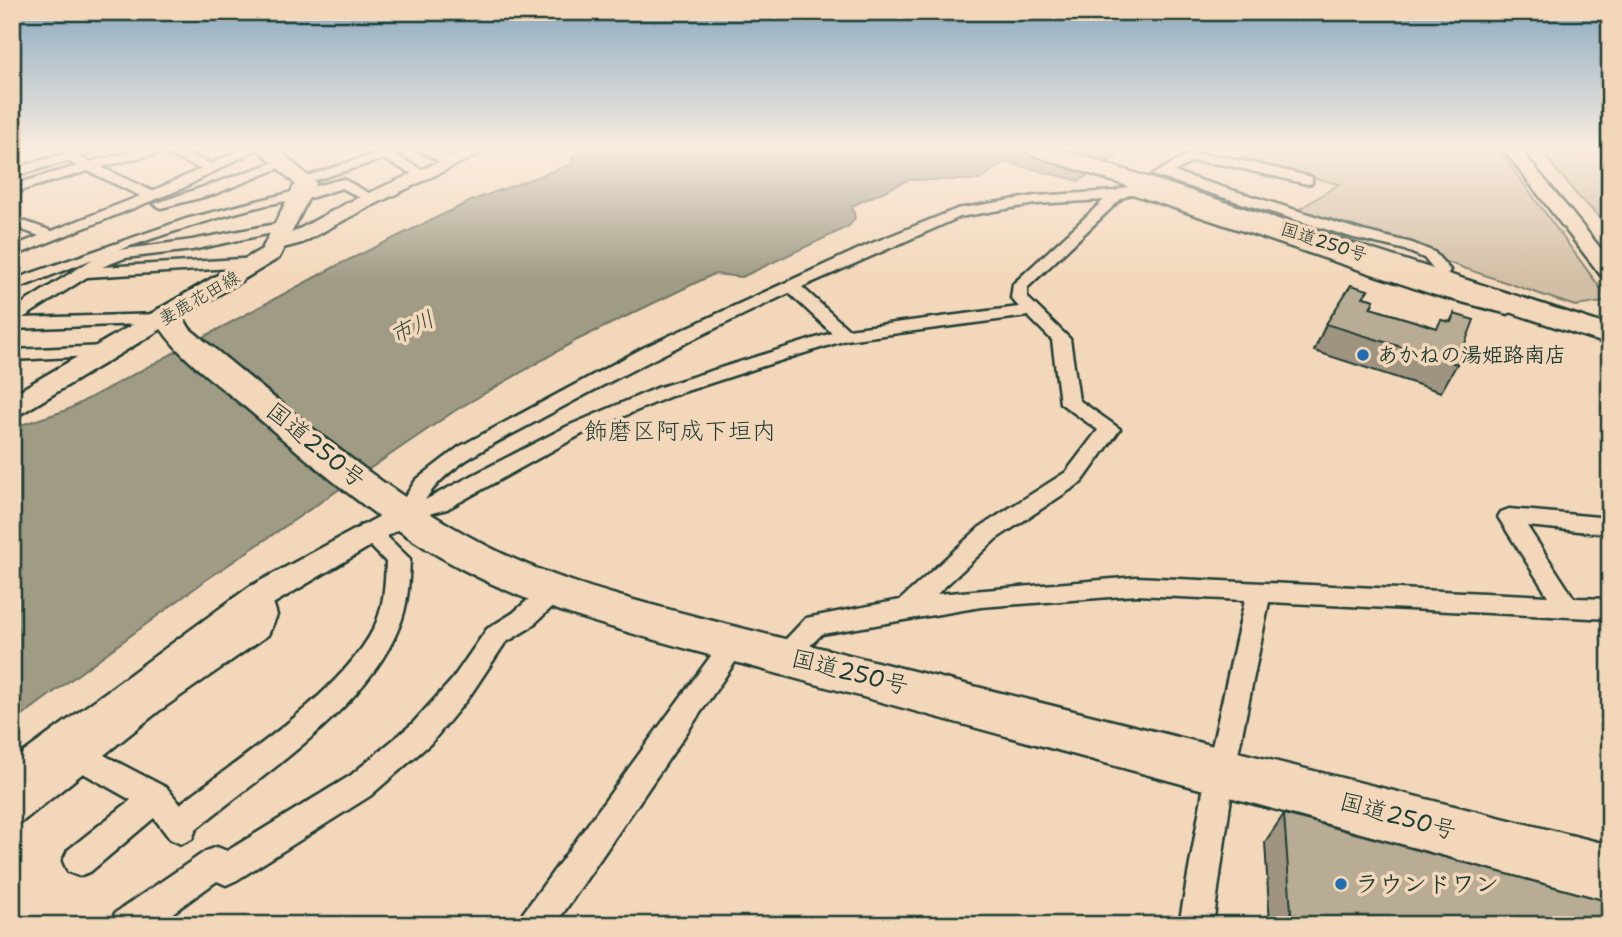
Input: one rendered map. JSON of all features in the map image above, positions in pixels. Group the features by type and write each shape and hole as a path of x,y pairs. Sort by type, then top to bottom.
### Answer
{"highway":[{"name":"国道250号","path":"1171,193 1610,335"},
{"name":"国道250号","path":"1175,193 1442,270 1610,325"},
{"name":"国道250号","path":"165,317 178,334 366,485 387,522 451,544 502,572 733,645 784,655 1610,873"}],"main road":[{"name":"妻鹿花田線","path":"12,407 258,263 282,235 297,193"}],"street":[{"path":"131,193 167,214 179,226"},
{"path":"146,202 163,193"},
{"path":"12,252 146,202 184,193"},
{"path":"12,318 124,249 179,226 294,193"},
{"path":"361,193 371,198"},
{"path":"12,286 70,261 124,249 282,235 295,239 382,193"},
{"path":"387,522 425,485 466,452 651,351 957,213 1080,193"},
{"path":"907,608 988,533 1074,477 1110,429 1070,403 1061,340 1019,298 1019,287 1130,193"},
{"path":"1546,193 1610,274"},
{"path":"1563,193 1610,247"},
{"path":"12,221 52,236"},
{"path":"31,244 70,261"},
{"path":"54,267 87,273 258,263"},
{"path":"792,287 844,335"},
{"path":"12,784 260,596 387,522 439,504 575,430 664,392 844,335 1033,310"},
{"path":"12,324 165,317"},
{"path":"12,355 107,351"},
{"path":"1566,605 1509,517 1610,526"},
{"path":"83,758 156,798 179,827 304,723 360,669 383,636 397,590 398,559 387,522"},
{"path":"784,655 815,625 981,598 1136,586 1566,605 1610,610"},
{"path":"127,925 217,862 226,869 360,786 421,734 460,689 496,636 522,620 555,590"},
{"path":"1196,925 1221,769 1259,592"},
{"path":"12,811 83,758 149,703 259,628 265,615 260,596"},
{"path":"534,925 733,645"},
{"path":"79,861 156,798"}],"shaded area":[{"path":"1325,193 1530,193 1610,301 1575,306 1297,211"},
{"path":"1575,193 1610,193 1610,228"}],"water":[{"name":"市川","path":"493,193 881,193 852,206 855,218 849,226 742,277 714,274 577,340 456,410 206,580 12,723 12,428 67,410 338,265"}],"building":[{"path":"1351,285 1368,290 1363,297 1374,300 1370,308 1437,328 1441,320 1451,322 1454,314 1474,320 1457,364 1326,324"},
{"path":"1284,814 1610,902 1610,925 1292,925"}],"place":[{"name":"あかねの湯姫路南店","path":"1363,355"},
{"name":"ラウンドワン","path":"1341,884"}],"district":[{"name":"飾磨区阿成下垣内","path":"680,431"}]}
